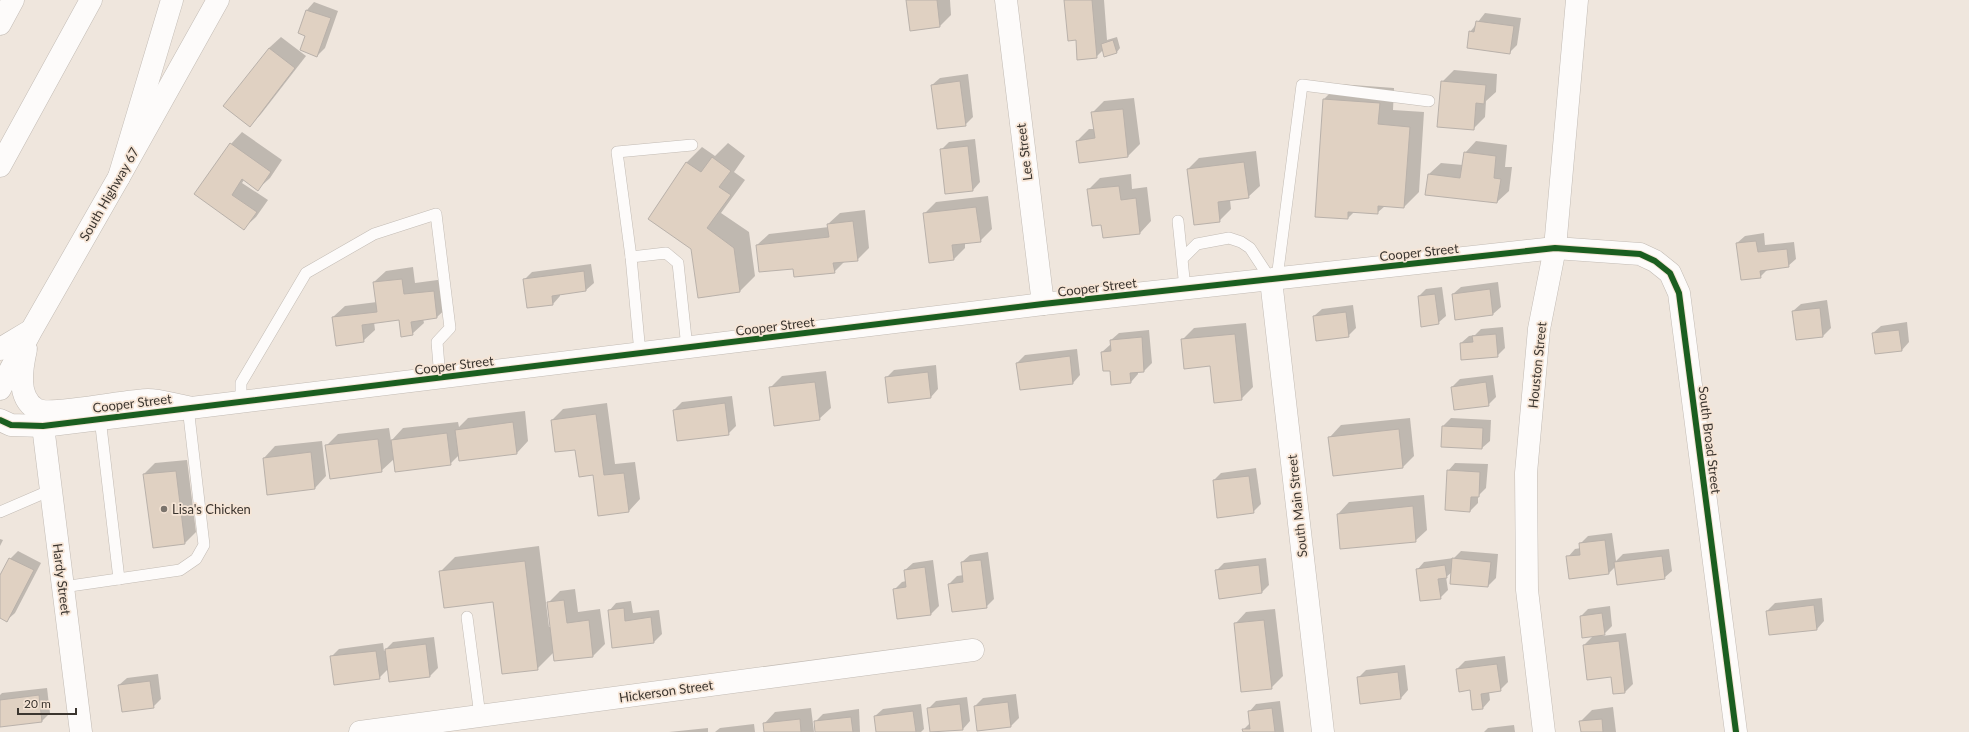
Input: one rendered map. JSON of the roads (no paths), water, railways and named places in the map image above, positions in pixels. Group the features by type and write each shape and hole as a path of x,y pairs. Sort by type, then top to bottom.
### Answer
{"main road":[{"path":"0,24 13,0"},
{"path":"0,166 91,0"},
{"path":"119,177 172,0"},
{"name":"South Highway 67","path":"0,388 218,0"},
{"name":"Lee Street","path":"1006,0 1043,304"},
{"name":"Houston Street","path":"1544,732 1527,590 1526,473 1539,329 1555,248 1577,0"},
{"name":"Cooper Street","path":"0,420 11,425 43,426 241,400 440,378 1043,304 1555,248"},
{"name":"South Broad Street","path":"1555,248 1640,254 1655,261 1670,273 1679,293 1736,732"},
{"name":"South Main Street","path":"1274,279 1323,732"},
{"path":"0,348 31,331"},
{"path":"31,331 23,361 23,391 28,401 37,410 53,411 149,400 188,407"},
{"name":"Hardy Street","path":"43,426 81,732"},
{"name":"Hickerson Street","path":"360,732 973,650"}],"lane":[{"path":"1274,279 1302,85 1430,101"},
{"path":"640,353 631,257 618,152 692,145"},
{"path":"241,400 241,383 306,273 374,234 436,214 450,328 437,342 440,378"},
{"path":"1178,221 1185,288"},
{"path":"1183,258 1197,244 1229,238 1241,242 1250,248 1274,279"},
{"path":"631,257 666,253 678,264 687,348"},
{"path":"63,587 180,570 196,559 204,545 188,407"},
{"path":"100,418 119,579"},
{"path":"0,512 51,490"},
{"path":"467,617 480,716"}],"place":[{"name":"Lisa's Chicken","path":"164,509"}]}
